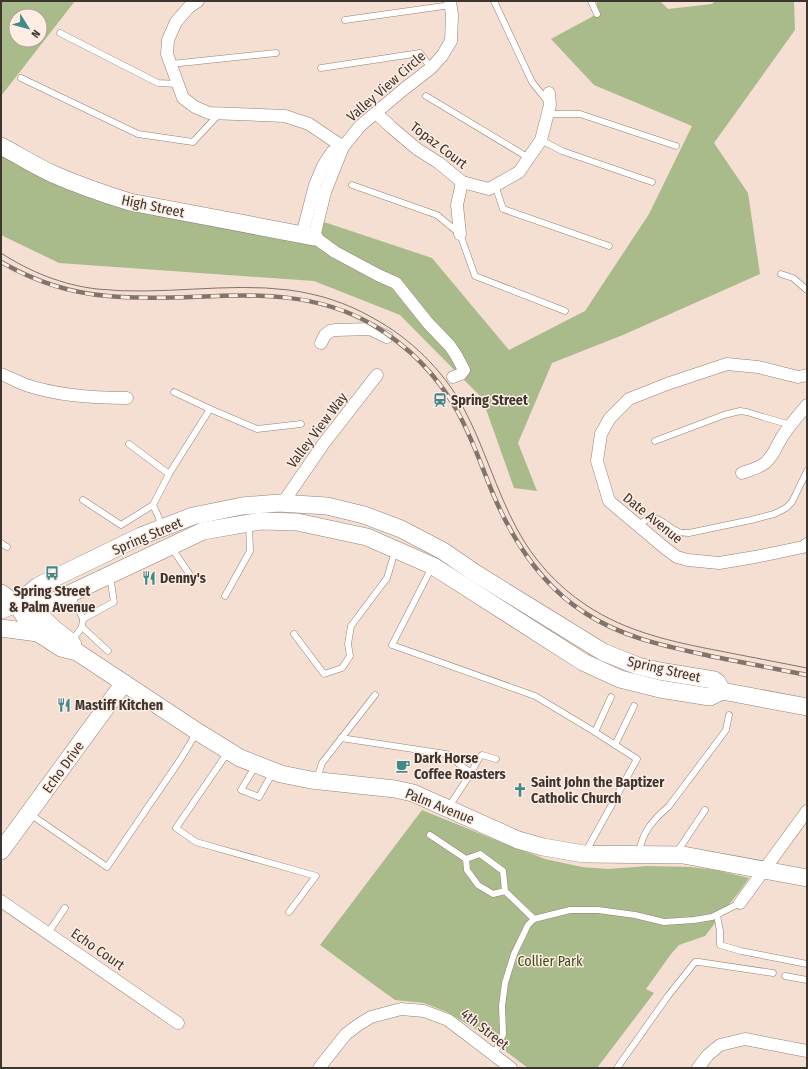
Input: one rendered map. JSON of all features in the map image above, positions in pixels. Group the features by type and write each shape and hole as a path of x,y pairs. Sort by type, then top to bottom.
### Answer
{"main road":[{"name":"High Street","path":"1,146 33,164 70,181 103,194 130,202 308,236"},
{"name":"Spring Street","path":"9,607 38,586 142,536 193,516 242,506 282,504 327,506 364,515 401,529 443,551 475,573 603,652 638,666 714,680 717,682 722,691"},
{"name":"Spring Street","path":"9,607 50,602 203,531 261,521 297,522 367,538 433,566 583,662 620,679 660,689 710,697 722,691 807,708"},
{"path":"162,528 169,547"},
{"path":"1,593 9,607"},
{"name":"Palm Avenue","path":"9,607 27,620 38,633 61,648 74,647"},
{"name":"Palm Avenue","path":"9,607 40,615 74,647 124,683 198,732 240,758 281,774 316,780 395,789 413,793 518,840 543,847 584,854 683,855 807,878"},
{"path":"1,628 38,633"},
{"name":"Echo Drive","path":"1,851 124,683"}],"street":[{"path":"198,1 189,7 176,22 168,40 167,54 183,98 195,107 209,113 285,116 309,124 343,147"},
{"name":"Valley View Circle","path":"308,236 315,185 323,166 332,152 343,147 360,126 431,68 442,56 451,41 452,15 450,3"},
{"name":"Topaz Court","path":"376,113 417,149 439,163 462,182 489,189 519,172 529,158 541,140 549,104"},
{"path":"460,234 457,205 462,182"},
{"path":"308,236 396,284 456,354 464,370 461,374 453,377"},
{"path":"321,343 325,335 330,331 336,330 370,329 387,337"},
{"name":"Date Avenue","path":"807,375 798,377 758,368 727,364 667,384 629,400 610,418 601,434 597,461 609,501 666,549 688,560 719,563 803,547 807,544"},
{"path":"1,374 26,385 56,393 98,398 127,398"},
{"name":"Valley View Way","path":"282,504 324,443 377,375"},
{"path":"742,473 760,466 770,458 781,438 807,405"},
{"path":"740,903 807,811"},
{"name":"Echo Court","path":"1,901 178,1023"},
{"name":"4th Street","path":"319,1068 346,1034 358,1025 371,1017 401,1009 424,1011 448,1020 511,1068"},
{"path":"698,1068 720,1045 745,1039 807,1051"}],"lane":[{"path":"494,1 532,82 549,104 676,146"},
{"path":"591,1 597,14"},
{"path":"345,20 450,3"},
{"path":"60,33 158,83 178,84"},
{"path":"171,64 276,53"},
{"path":"321,68 420,53 431,68"},
{"path":"21,78 138,134 193,142 219,114"},
{"path":"426,96 529,158"},
{"path":"541,140 562,151 652,182"},
{"path":"352,185 437,215 460,234 475,276 565,311"},
{"path":"495,185 503,209 609,246"},
{"path":"782,274 793,278 807,290"},
{"path":"174,392 258,429 301,424"},
{"path":"83,500 121,525 153,505 169,474 210,409"},
{"path":"655,441 724,415 740,411 791,425"},
{"path":"128,444 169,474"},
{"path":"638,525 646,520 657,518 679,532 689,533 774,514 786,508 792,502 807,471"},
{"path":"153,505 162,528"},
{"path":"225,596 250,551 249,523"},
{"path":"1,543 7,547"},
{"path":"169,547 190,575"},
{"path":"294,634 324,674 342,668 350,656 348,644 351,626 387,578 396,549"},
{"path":"433,566 392,645 535,696 637,759 584,854"},
{"path":"82,620 114,602 110,574"},
{"path":"70,593 82,620 82,627 74,647"},
{"path":"82,627 108,651"},
{"path":"316,780 322,763 375,695"},
{"path":"595,732 611,696"},
{"path":"615,745 634,706"},
{"path":"639,855 640,842 649,825 669,806 726,730 729,715"},
{"path":"29,813 107,867 198,732"},
{"path":"341,738 446,754 471,773"},
{"path":"229,751 176,828 196,842 316,876 289,912"},
{"path":"448,808 479,758 482,755 496,759"},
{"path":"257,764 241,790 259,797 274,771"},
{"path":"674,855 705,810"},
{"path":"430,835 466,859"},
{"path":"466,859 480,854 503,871 505,891 534,919"},
{"path":"466,859 467,870 478,885 493,894 505,891"},
{"path":"494,1056 503,1034 502,1006 505,983 514,954 528,925 534,919 570,910 598,910 664,922 694,920 712,917 740,903"},
{"path":"48,933 65,908"},
{"path":"717,915 720,930 720,945 741,951 807,964"},
{"path":"617,1068 668,996 695,962 773,973"},
{"path":"785,976 807,980"}],"green space":[{"path":"1,1 75,1 48,36 48,8 8,8 8,48 38,48 1,96"},
{"path":"597,1 660,1 668,9 712,4 715,1 794,1 795,30 714,143 748,193 760,274 623,335 552,363 518,443 537,491 514,488 482,398 400,315 314,281 59,263 1,235 1,142 76,184 314,237 321,221 432,258 509,350 585,311 649,214 692,126 594,85 551,39 597,14"},
{"name":"Collier Park","path":"422,810 545,859 582,867 608,869 648,866 690,867 716,870 749,878 705,936 679,945 671,954 646,989 654,993 597,1068 528,1068 480,1032 447,1012 424,1003 395,1000 320,945"}],"tram line":[{"path":"1,253 23,266 47,277 84,287 121,291 241,287 289,290 332,300 363,313 400,335 424,356 446,380 463,407 503,499 523,540 538,561 556,581 575,598 617,622 650,635 702,648 807,668"}],"railway":[{"path":"1,262 26,275 52,285 79,292 108,296 142,298 243,296 276,297 309,301 341,310 373,325 398,342 420,362 440,384 462,420 497,503 513,535 533,565 570,603 600,622 632,636 648,641 681,650 807,675"}],"place":[{"name":"Spring Street","path":"440,400"},
{"name":"Spring Street & Palm Avenue","path":"52,573"},
{"name":"Denny's","path":"149,578"},
{"name":"Mastiff Kitchen","path":"64,705"},
{"name":"Dark Horse Coffee Roasters","path":"403,766"},
{"name":"Saint John the Baptizer Catholic Church","path":"520,790"}]}
